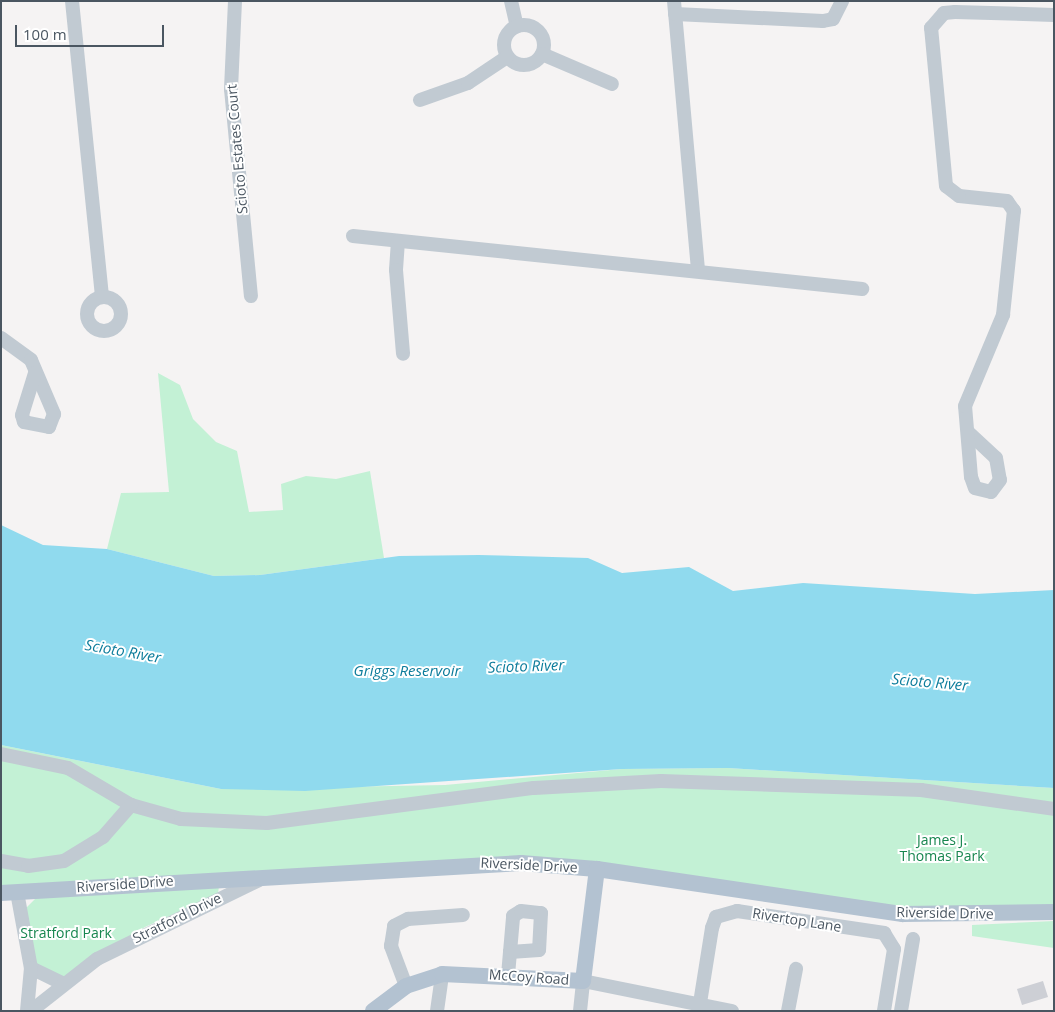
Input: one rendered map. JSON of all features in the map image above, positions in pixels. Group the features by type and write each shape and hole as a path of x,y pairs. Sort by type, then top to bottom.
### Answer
{"main road":[{"name":"Riverside Drive","path":"9,892 481,862 598,869 903,914 1054,912"},
{"name":"McCoy Road","path":"373,1011 406,986 442,974 508,975 583,980 598,869"}],"street":[{"path":"72,1 102,295"},
{"name":"Scioto Estates Court","path":"235,1 231,89 250,296"},
{"path":"511,1 517,26"},
{"path":"698,270 674,8 823,21 833,19 842,1"},
{"path":"968,432 965,398 1003,315 1014,211 1007,201 959,196 946,186 931,28 944,14 955,12 1054,15"},
{"path":"517,26 539,32 542,54"},
{"path":"508,57 505,39 517,26"},
{"path":"508,57 529,65 542,54"},
{"path":"542,54 612,84"},
{"path":"420,100 468,83 508,57"},
{"path":"353,236 698,270 862,289"},
{"path":"398,241 396,270 403,354"},
{"path":"1,338 31,360 35,373"},
{"path":"1,754 68,768 131,805 181,819 267,823 534,788 661,781 921,790 1054,809"},
{"path":"1,861 28,866 64,861 103,837 131,805"},
{"name":"Stratford Drive","path":"32,1011 62,983 149,930 271,875"},
{"path":"9,892 31,968 27,1011"},
{"name":"Rivertop Lane","path":"700,1003 712,928 716,918 737,911 884,933 894,949 884,1011"},
{"path":"406,986 391,946 394,926 408,919 463,915"},
{"path":"901,1011 913,939"},
{"path":"508,975 510,952"},
{"path":"31,968 62,983"},
{"path":"788,1011 796,969"},
{"path":"437,1011 442,974"},
{"path":"580,1011 583,980 732,1011"}],"green space":[{"path":"158,373 180,385 193,419 216,442 237,451 249,512 283,510 281,484 306,476 336,479 370,471 384,558 260,575 214,576 107,549 121,493 169,492"},
{"name":"James J. Thomas Park","path":"1,745 221,789 445,785 622,769 728,768 1054,788 1054,912 939,915 558,865 1,892"},
{"name":"Stratford Park","path":"219,886 218,894 145,927 62,978 34,964 26,908 36,898"},
{"path":"1054,921 1054,948 972,936 972,925"}],"water":[{"name":"Griggs Reservoir","path":"1,525 43,545 107,549 214,576 260,575 399,556 479,555 588,558 622,573 689,567 733,591 803,583 975,594 1054,590 1054,788 728,768 622,769 305,791 221,789 1,745"}],"building":[{"path":"1043,981 1048,997 1022,1005 1017,989"}],"water label":[{"name":"Scioto River","path":"123,651"},
{"name":"Scioto River","path":"526,666"},
{"name":"Scioto River","path":"930,682"}]}
